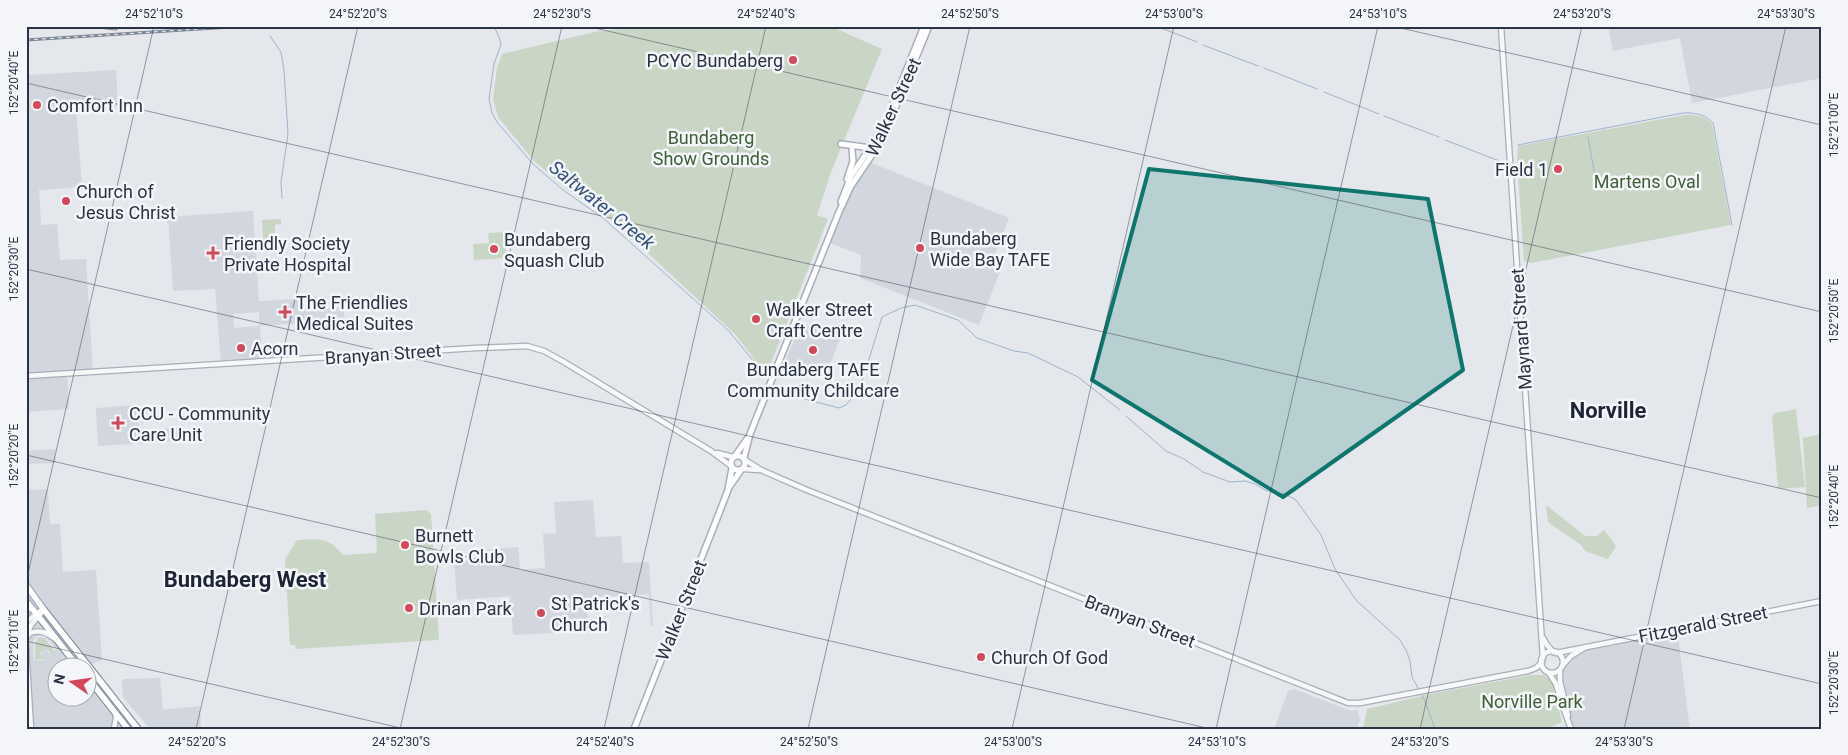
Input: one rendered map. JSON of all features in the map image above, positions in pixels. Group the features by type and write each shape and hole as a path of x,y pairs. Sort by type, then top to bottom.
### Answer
{"main road":[{"name":"Walker Street","path":"744,459 750,434 839,212 889,114 924,26"},
{"name":"Walker Street","path":"839,212 851,176 882,140 929,26"},
{"path":"841,144 871,148"},
{"path":"841,203 842,190 853,161 852,150"},
{"name":"Walker Street","path":"734,456 750,434"},
{"path":"740,455 744,459 745,464 742,469 736,470 732,467 731,461 734,456 740,455"},
{"name":"Walker Street","path":"634,729 728,490 732,467"},
{"name":"Walker Street","path":"728,490 742,469"},
{"path":"26,585 138,729"},
{"path":"26,601 71,658"},
{"path":"98,691 125,728"},
{"path":"124,711 126,717 125,728"}],"street":[{"name":"Maynard Street","path":"1501,26 1542,660"},
{"name":"Branyan Street","path":"26,376 527,346 544,351 564,362 711,451 732,467"},
{"name":"Branyan Street","path":"711,451 734,456"},
{"name":"Branyan Street","path":"744,459 761,470 816,494 1346,703 1360,703 1528,671 1536,668 1542,660"},
{"name":"Branyan Street","path":"742,469 761,470"},
{"path":"26,601 28,607 26,614"},
{"name":"Fitzgerald Street","path":"1555,652 1822,602"},
{"path":"26,638 30,628 43,609"},
{"path":"26,622 38,615"},
{"path":"26,638 32,632 41,631 58,642"},
{"name":"Maynard Street","path":"1541,632 1547,645 1555,652"},
{"name":"Fitzgerald Street","path":"1561,667 1571,656 1585,647"},
{"path":"26,648 32,729"},
{"path":"1569,720 1556,684 1543,668 1542,660 1547,653 1555,652 1561,657 1560,681 1567,706 1571,729"},
{"path":"1548,672 1555,673 1561,667"},
{"name":"Branyan Street","path":"1528,671 1548,672"},
{"path":"114,729 115,713"}],"highlighted area":[{"path":"1149,169 1428,199 1463,370 1283,497 1092,380"}],"shaded area":[{"path":"1608,26 1822,26 1822,78 1692,103 1680,38 1613,51"},
{"path":"116,70 118,106 76,109 82,187 39,190 41,225 57,224 60,260 86,259 93,372 67,373 69,409 26,412 26,75"},
{"name":"Bundaberg Wide Bay TAFE","path":"869,162 1009,218 995,254 1005,259 979,325 860,278 861,255 827,242 852,186"},
{"name":"Friendly Society Private Hospital","path":"253,211 259,301 300,299 301,310 344,307 344,320 260,326 262,361 221,364 215,289 173,291 168,217","holes":["259,312 260,326 234,328 233,314"]},
{"name":"Bundaberg TAFE Community Childcare","path":"801,323 840,339 825,377 785,362"},
{"name":"CCU - Community Care Unit","path":"137,405 139,431 181,428 182,441 98,446 96,408"},
{"path":"55,449 56,463 26,464 26,451"},
{"path":"48,489 50,524 60,524 63,572 96,570 102,661 98,662 98,658 79,658 58,636 75,658 48,658 48,708 98,708 98,687 132,729 32,729 27,638 29,631 42,616 26,596 26,490","holes":["39,635 45,636 56,649 50,656 47,649 43,650 41,657 44,660 34,661 33,641"]},
{"path":"593,500 596,537 621,536 623,563 649,562 653,626 651,626 649,594 599,597 599,606 587,607 588,631 513,635 510,596 457,600 454,561 482,559 481,550 518,547 520,570 545,568 543,534 556,533 554,502"},
{"path":"1677,629 1690,729 1572,729 1557,677 1558,669 1564,659 1575,650"},
{"path":"160,678 163,710 200,706 201,729 150,729 123,697 122,681 124,679"},
{"path":"1294,689 1351,711 1358,710 1360,720 1357,729 1274,729 1288,691"}],"green space":[{"name":"Bundaberg Show Grounds","path":"659,26 830,26 882,49 831,172 817,215 828,219 767,373 735,334 611,219 566,188 534,161 498,117 493,99 497,68 502,54 599,31"},
{"name":"Martens Oval","path":"1684,115 1699,116 1712,124 1731,225 1531,263 1524,261 1517,159 1518,146"},
{"path":"281,219 281,225 277,224 275,226 275,233 273,235 276,241 273,243 273,247 265,247 264,251 262,220"},
{"path":"505,232 506,258 474,260 473,244 489,243 488,233"},
{"path":"1796,409 1805,487 1778,489 1772,417 1775,413"},
{"path":"1822,434 1822,505 1807,508 1803,438"},
{"path":"1546,505 1585,536 1597,536 1604,530 1616,546 1608,559 1585,551 1581,545 1548,522"},
{"path":"426,510 431,514 438,640 296,649 295,645 290,645 285,559 297,540 323,540 332,544 343,555 377,553 375,514"},
{"path":"39,637 45,638 54,651 50,656 50,652 47,649 43,650 40,653 44,659 35,660 35,643"},
{"name":"Norville Park","path":"1531,675 1544,675 1552,682 1562,722 1547,729 1363,729 1367,709 1430,694"}],"waterway":[{"name":"Saltwater Creek","path":"494,26 501,44 494,64 489,99 492,113 497,122 533,164 563,190 603,218 728,330 765,375"},
{"path":"1156,26 1197,42"},
{"path":"270,36 281,52 284,70 288,134 281,182 282,198"},
{"path":"1203,45 1258,66"},
{"path":"1264,68 1317,89"},
{"path":"1324,92 1379,114"},
{"path":"1518,145 1683,113 1703,116 1713,123 1732,225"},
{"path":"1384,116 1439,137"},
{"path":"1588,137 1597,188"},
{"path":"1445,140 1502,162"},
{"name":"Saltwater Creek","path":"777,385 797,397 839,408 846,405 860,388 882,317 901,308 915,305 958,320 977,338 1014,351 1028,353 1078,377 1120,410"},
{"name":"Saltwater Creek","path":"1126,416 1166,451 1184,459 1203,472 1230,482 1245,481 1255,484 1267,491 1285,494 1296,500 1321,535 1335,569 1356,600 1400,640 1410,661 1412,677 1425,701 1435,729"}],"railway":[{"path":"89,26 116,29"},
{"path":"26,40 247,26"}],"place":[{"name":"PCYC Bundaberg","path":"793,60"},
{"name":"Comfort Inn","path":"37,105"},
{"name":"Field 1","path":"1558,169"},
{"name":"Church of Jesus Christ","path":"66,201"},
{"name":"Bundaberg Wide Bay TAFE","path":"920,248"},
{"name":"Bundaberg Squash Club","path":"494,249"},
{"name":"Friendly Society Private Hospital","path":"213,253"},
{"name":"The Friendlies Medical Suites","path":"285,312"},
{"name":"Walker Street Craft Centre","path":"756,319"},
{"name":"Acorn","path":"241,348"},
{"name":"Bundaberg TAFE Community Childcare","path":"813,350"},
{"name":"CCU - Community Care Unit","path":"118,423"},
{"name":"Burnett Bowls Club","path":"405,545"},
{"name":"Drinan Park","path":"409,608"},
{"name":"St Patrick's Church","path":"541,613"},
{"name":"Church Of God","path":"981,657"}],"district":[{"name":"Norville","path":"1608,410"},
{"name":"Bundaberg West","path":"245,579"}]}
